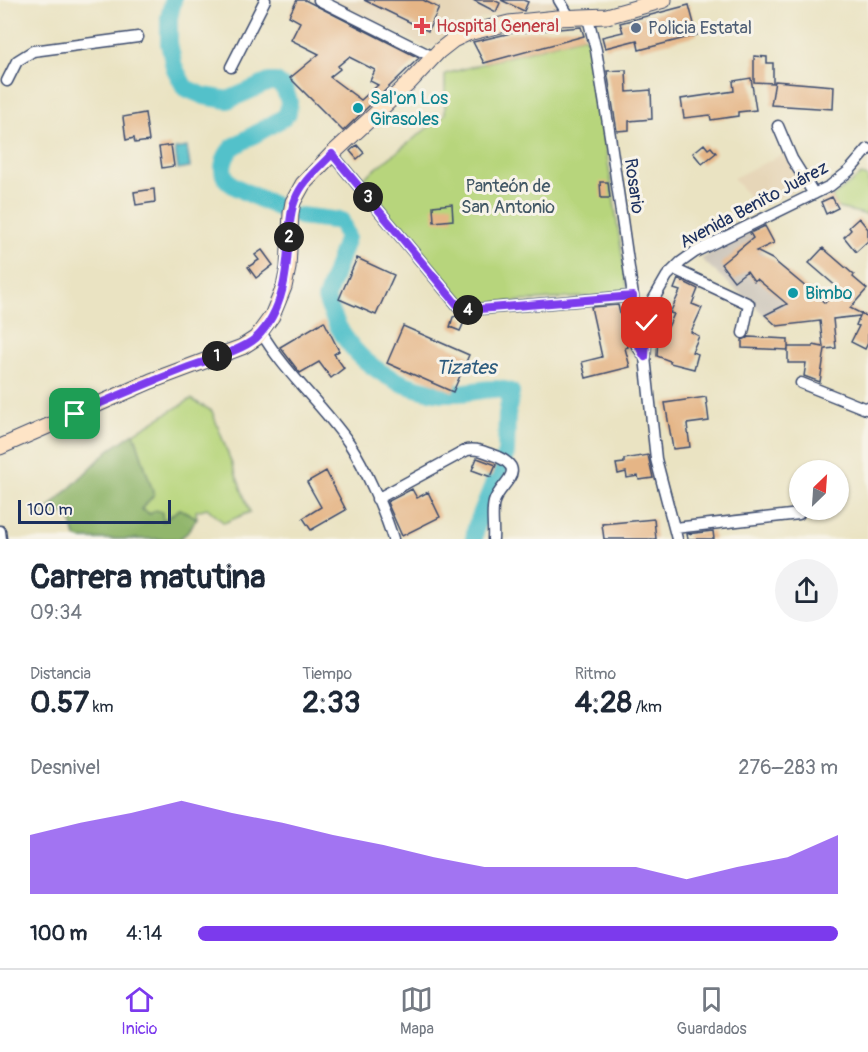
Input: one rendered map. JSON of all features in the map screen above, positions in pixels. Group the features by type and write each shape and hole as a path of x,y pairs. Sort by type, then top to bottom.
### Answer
{"main road":[{"path":"0,447 151,381 250,342 261,332 272,316 286,276 293,202 303,184 453,40 468,33 524,20 606,16 664,0"}],"street":[{"path":"231,67 265,0"},
{"path":"319,0 433,57"},
{"path":"559,0 570,18"},
{"name":"Rosario","path":"588,18 596,50 610,136 633,296 632,332 637,346 645,357"},
{"path":"7,81 17,61 33,51 138,38"},
{"path":"778,126 792,159 814,194"},
{"name":"Avenida Benito Juárez","path":"676,534 656,459 645,357 649,312 656,293 674,268 701,248 830,186 849,171 868,149"},
{"path":"332,154 459,307 468,310 633,296"},
{"path":"674,268 749,304 743,333"},
{"path":"261,332 288,371 348,443 384,513 393,539"},
{"path":"801,382 866,409 868,407"},
{"path":"377,499 467,450 476,450 496,456 507,461 512,472 495,499 493,539"},
{"path":"676,534 789,516"},
{"path":"0,531 1,539"}],"shaded area":[{"name":"Hospital General","path":"329,0 555,0 560,7 504,13 474,21 451,32 430,49"},
{"path":"785,153 806,186 757,206 733,178"},
{"path":"749,232 766,256 843,318 777,326 701,259"}],"green space":[{"name":"Panteón de San Antonio","path":"584,36 590,43 628,294 463,305 360,181 445,114 445,74"},
{"path":"861,175 868,177 868,215 838,208 832,197"},
{"path":"191,399 212,411 250,512 224,523 207,508 196,511 197,518 180,509 163,521 141,509 154,495 134,433"},
{"path":"134,433 154,495 141,509 150,514 156,510 162,512 163,521 180,509 197,518 187,533 179,539 81,539 75,537 69,513 55,516 43,514 109,450"}],"water":[{"path":"187,147 190,167 178,169 175,149"}],"building":[{"path":"297,0 305,0 419,58 343,131 290,78 319,54 291,40 300,22 289,16","holes":["349,57 375,70 370,81 378,85 361,100 330,77"]},
{"path":"364,0 423,0 439,8 428,31"},
{"path":"473,0 494,0 500,3 496,12"},
{"path":"501,0 523,0 528,2 524,11"},
{"path":"689,5 697,35 639,50 637,40 605,48 602,37 623,32 620,23"},
{"path":"581,27 584,36 484,63 473,42 511,33"},
{"path":"754,56 767,57 767,63 773,63 773,83 754,82"},
{"path":"626,70 627,92 651,90 652,119 629,121 629,130 617,131 607,71"},
{"path":"751,78 756,110 738,112 738,116 711,120 710,115 684,118 681,99 734,91 733,81"},
{"path":"775,81 834,86 833,109 771,105"},
{"path":"145,113 149,141 135,143 134,138 126,140 123,117"},
{"path":"704,144 716,153 702,164 693,153"},
{"path":"171,145 174,166 162,168 159,147"},
{"path":"357,145 364,153 357,159 350,151"},
{"path":"600,182 608,182 610,198 601,198"},
{"path":"154,189 155,202 136,205 134,192"},
{"path":"832,197 838,208 826,214 821,202"},
{"path":"452,204 453,220 434,222 433,206"},
{"path":"859,218 868,229 868,241 856,252 844,237 851,230 849,227"},
{"path":"765,226 774,243 756,251 772,259 825,303 838,288 809,263 823,248 867,289 850,308 868,317 868,343 865,349 851,342 859,326 856,325 860,316 833,319 836,348 825,349 820,382 804,376 806,363 788,363 788,347 813,347 813,345 823,347 820,321 777,326 765,315 787,304 757,279 754,281 747,271 734,281 721,264 753,238 750,233"},
{"path":"262,250 273,265 256,278 248,267 259,260 255,255"},
{"path":"357,258 394,275 376,315 339,299"},
{"path":"678,279 698,289 692,304 702,308 691,332 699,336 692,352 698,354 694,369 670,363 657,356 658,334 664,336 674,314 670,313 680,291 674,289"},
{"path":"618,305 628,347 625,348 630,367 586,378 582,362 602,357 591,307"},
{"path":"453,317 465,320 460,331 450,327"},
{"path":"324,321 339,351 334,354 344,368 331,378 319,362 300,373 280,347"},
{"path":"403,326 469,355 453,392 387,363"},
{"path":"749,337 788,339 788,350 742,348 742,340"},
{"path":"706,397 709,421 687,424 690,447 673,449 665,403"},
{"path":"648,455 653,478 639,480 638,476 627,478 626,472 618,474 616,464 624,463 624,459"},
{"path":"477,458 496,465 491,477 472,470"},
{"path":"326,471 346,510 311,530 303,518 321,507 307,482"},
{"path":"412,489 417,498 428,492 440,517 402,536 387,502"},
{"path":"654,519 656,539 604,539 602,524"},
{"path":"713,531 714,539 688,539 687,534"}],"waterway":[{"name":"Tizates","path":"173,0 169,18 169,43 174,67 185,88 204,96 228,100 269,82 276,82 284,88 289,101 288,113 233,147 225,159 223,169 226,178 233,185 286,211"},
{"name":"Tizates","path":"300,216 341,221 347,237 326,299 337,325 349,343 374,368 389,377 422,390 458,393 498,389 511,392 507,415 506,453 476,527 474,539"}],"place":[{"name":"Hospital General","path":"422,26"},
{"name":"Policia Estatal","path":"636,28"},
{"name":"Sal'on Los Girasoles","path":"358,108"},
{"name":"Bimbo","path":"793,293"}],"route":[{"path":"75,414 151,381 242,347 256,338 272,316 284,287 288,268 293,202 303,184 332,154 459,307 468,310 633,296 632,332 637,346 645,357 647,323"}]}
